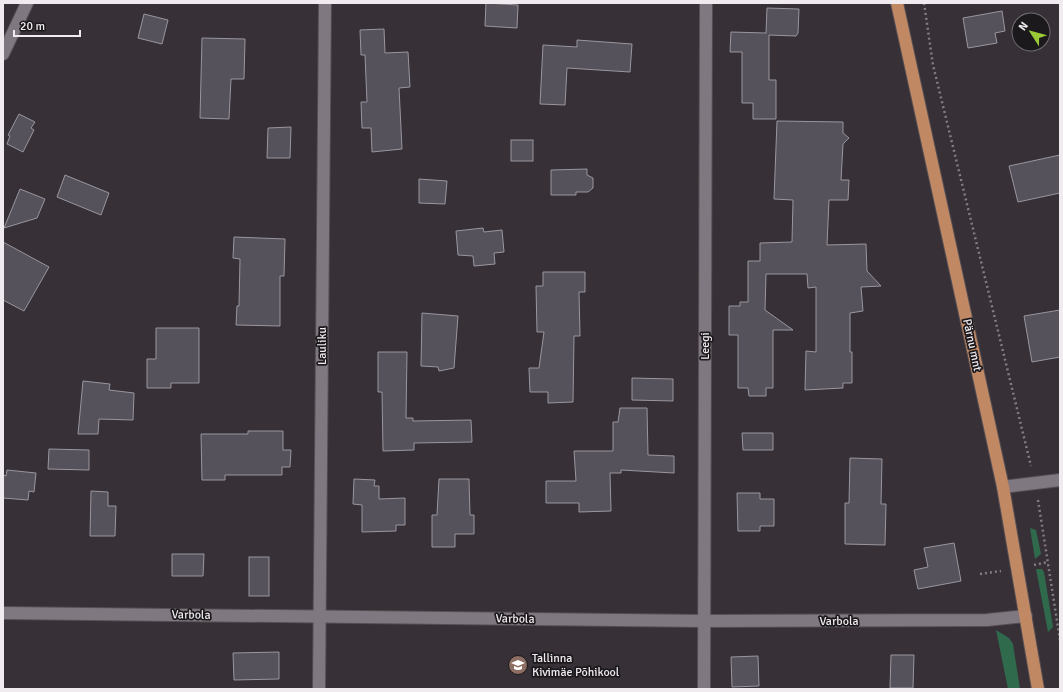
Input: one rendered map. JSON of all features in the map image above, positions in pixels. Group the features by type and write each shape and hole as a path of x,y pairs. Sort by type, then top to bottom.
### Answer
{"main road":[{"name":"Pärnu mnt","path":"897,3 1003,487 1038,689"}],"street":[{"path":"3,54 27,3"},
{"name":"Lauliku","path":"319,689 321,616 325,3"},
{"name":"Leegi","path":"704,689 706,3"},
{"path":"1003,487 1060,480"},
{"name":"Varbola","path":"3,613 705,621 987,620 1026,616"}],"path":[{"path":"924,3 933,65 1035,484 1060,640"}],"green space":[{"path":"1030,528 1036,530 1041,554 1035,559"},
{"path":"1036,569 1042,569 1044,572 1053,627 1048,632"},
{"path":"996,630 1009,638 1013,644 1020,689 1008,689"}],"building":[{"path":"486,3 518,5 517,28 485,26"},
{"path":"767,8 799,9 798,33 796,36 769,35 769,80 776,80 776,119 753,119 753,103 742,103 742,52 730,52 731,32 766,33"},
{"path":"1002,11 1005,31 995,33 997,43 968,48 963,18"},
{"path":"144,14 168,20 162,44 138,38"},
{"path":"384,29 385,53 408,52 410,87 399,88 402,149 372,152 371,128 362,128 361,102 367,102 365,55 361,55 360,30"},
{"path":"202,38 245,39 244,79 231,79 229,119 200,118"},
{"path":"577,40 632,44 630,72 567,68 565,105 540,104 543,45 577,47"},
{"path":"19,114 35,122 31,128 34,130 23,152 7,144 10,136 8,135"},
{"path":"777,121 843,122 843,133 849,138 843,144 841,180 849,180 848,200 829,200 827,245 866,244 867,271 881,286 861,287 863,311 850,313 852,383 843,383 843,388 805,390 806,351 816,352 816,287 808,288 807,274 766,274 765,310 793,330 773,330 773,388 766,388 766,396 749,396 748,388 738,388 738,335 729,335 729,306 740,306 740,302 748,302 748,261 760,261 760,243 792,242 793,200 774,199"},
{"path":"291,127 290,158 267,158 268,128"},
{"path":"511,140 533,140 533,161 511,161"},
{"path":"1060,155 1060,193 1018,202 1009,166"},
{"path":"587,169 587,175 593,178 593,188 588,192 576,192 576,195 551,195 551,170"},
{"path":"65,175 109,193 101,215 57,197"},
{"path":"419,179 447,181 445,204 419,203"},
{"path":"20,189 45,199 37,218 4,228"},
{"path":"483,228 484,232 502,230 504,252 494,253 495,264 474,266 473,256 458,255 456,231"},
{"path":"234,237 285,239 284,276 280,276 280,326 236,325 237,306 239,306 240,259 233,258"},
{"path":"3,242 49,267 24,311 3,300"},
{"path":"543,272 585,272 585,292 579,292 580,336 574,336 573,402 548,403 548,392 530,392 529,368 539,368 544,332 537,332 536,286 543,286"},
{"path":"1060,310 1060,357 1032,362 1024,316"},
{"path":"422,313 458,316 454,368 439,371 438,367 421,366"},
{"path":"156,328 199,328 199,383 171,383 171,388 147,388 147,359 156,359"},
{"path":"378,352 407,352 406,418 413,418 413,421 471,420 472,442 414,443 414,450 383,451 382,392 378,392"},
{"path":"632,378 673,379 673,401 632,400"},
{"path":"83,381 110,384 109,390 134,393 133,420 99,419 98,434 78,434"},
{"path":"620,408 647,408 648,455 674,456 674,473 621,470 621,473 610,473 611,511 579,512 579,503 546,503 546,481 576,481 574,451 613,451 613,422 618,422"},
{"path":"248,431 283,431 283,450 291,450 290,467 282,467 282,475 225,475 225,480 202,480 201,434 248,434"},
{"path":"742,433 773,433 773,450 743,450"},
{"path":"49,449 89,450 89,470 48,469"},
{"path":"850,458 882,459 881,504 886,504 885,545 845,544 845,503 849,503"},
{"path":"7,470 36,473 34,492 29,491 28,500 3,498 3,475 6,476"},
{"path":"354,479 375,480 374,486 379,486 379,499 405,498 405,525 396,525 396,531 362,532 362,505 353,504"},
{"path":"439,479 469,479 470,515 474,515 474,534 455,534 455,547 432,547 432,515 437,515"},
{"path":"91,491 108,492 108,506 116,506 115,536 90,536"},
{"path":"737,493 760,493 760,499 774,499 774,526 760,526 760,531 738,531"},
{"path":"954,543 961,581 918,589 914,570 928,567 924,548"},
{"path":"172,554 204,554 203,576 172,576"},
{"path":"249,557 269,557 269,596 249,596"},
{"path":"279,652 279,679 234,680 233,653"},
{"path":"891,655 914,655 913,688 890,688"},
{"path":"758,656 759,686 732,687 731,657"}],"place":[{"name":"Tallinna Kivimäe Põhikool","path":"518,665"}]}
